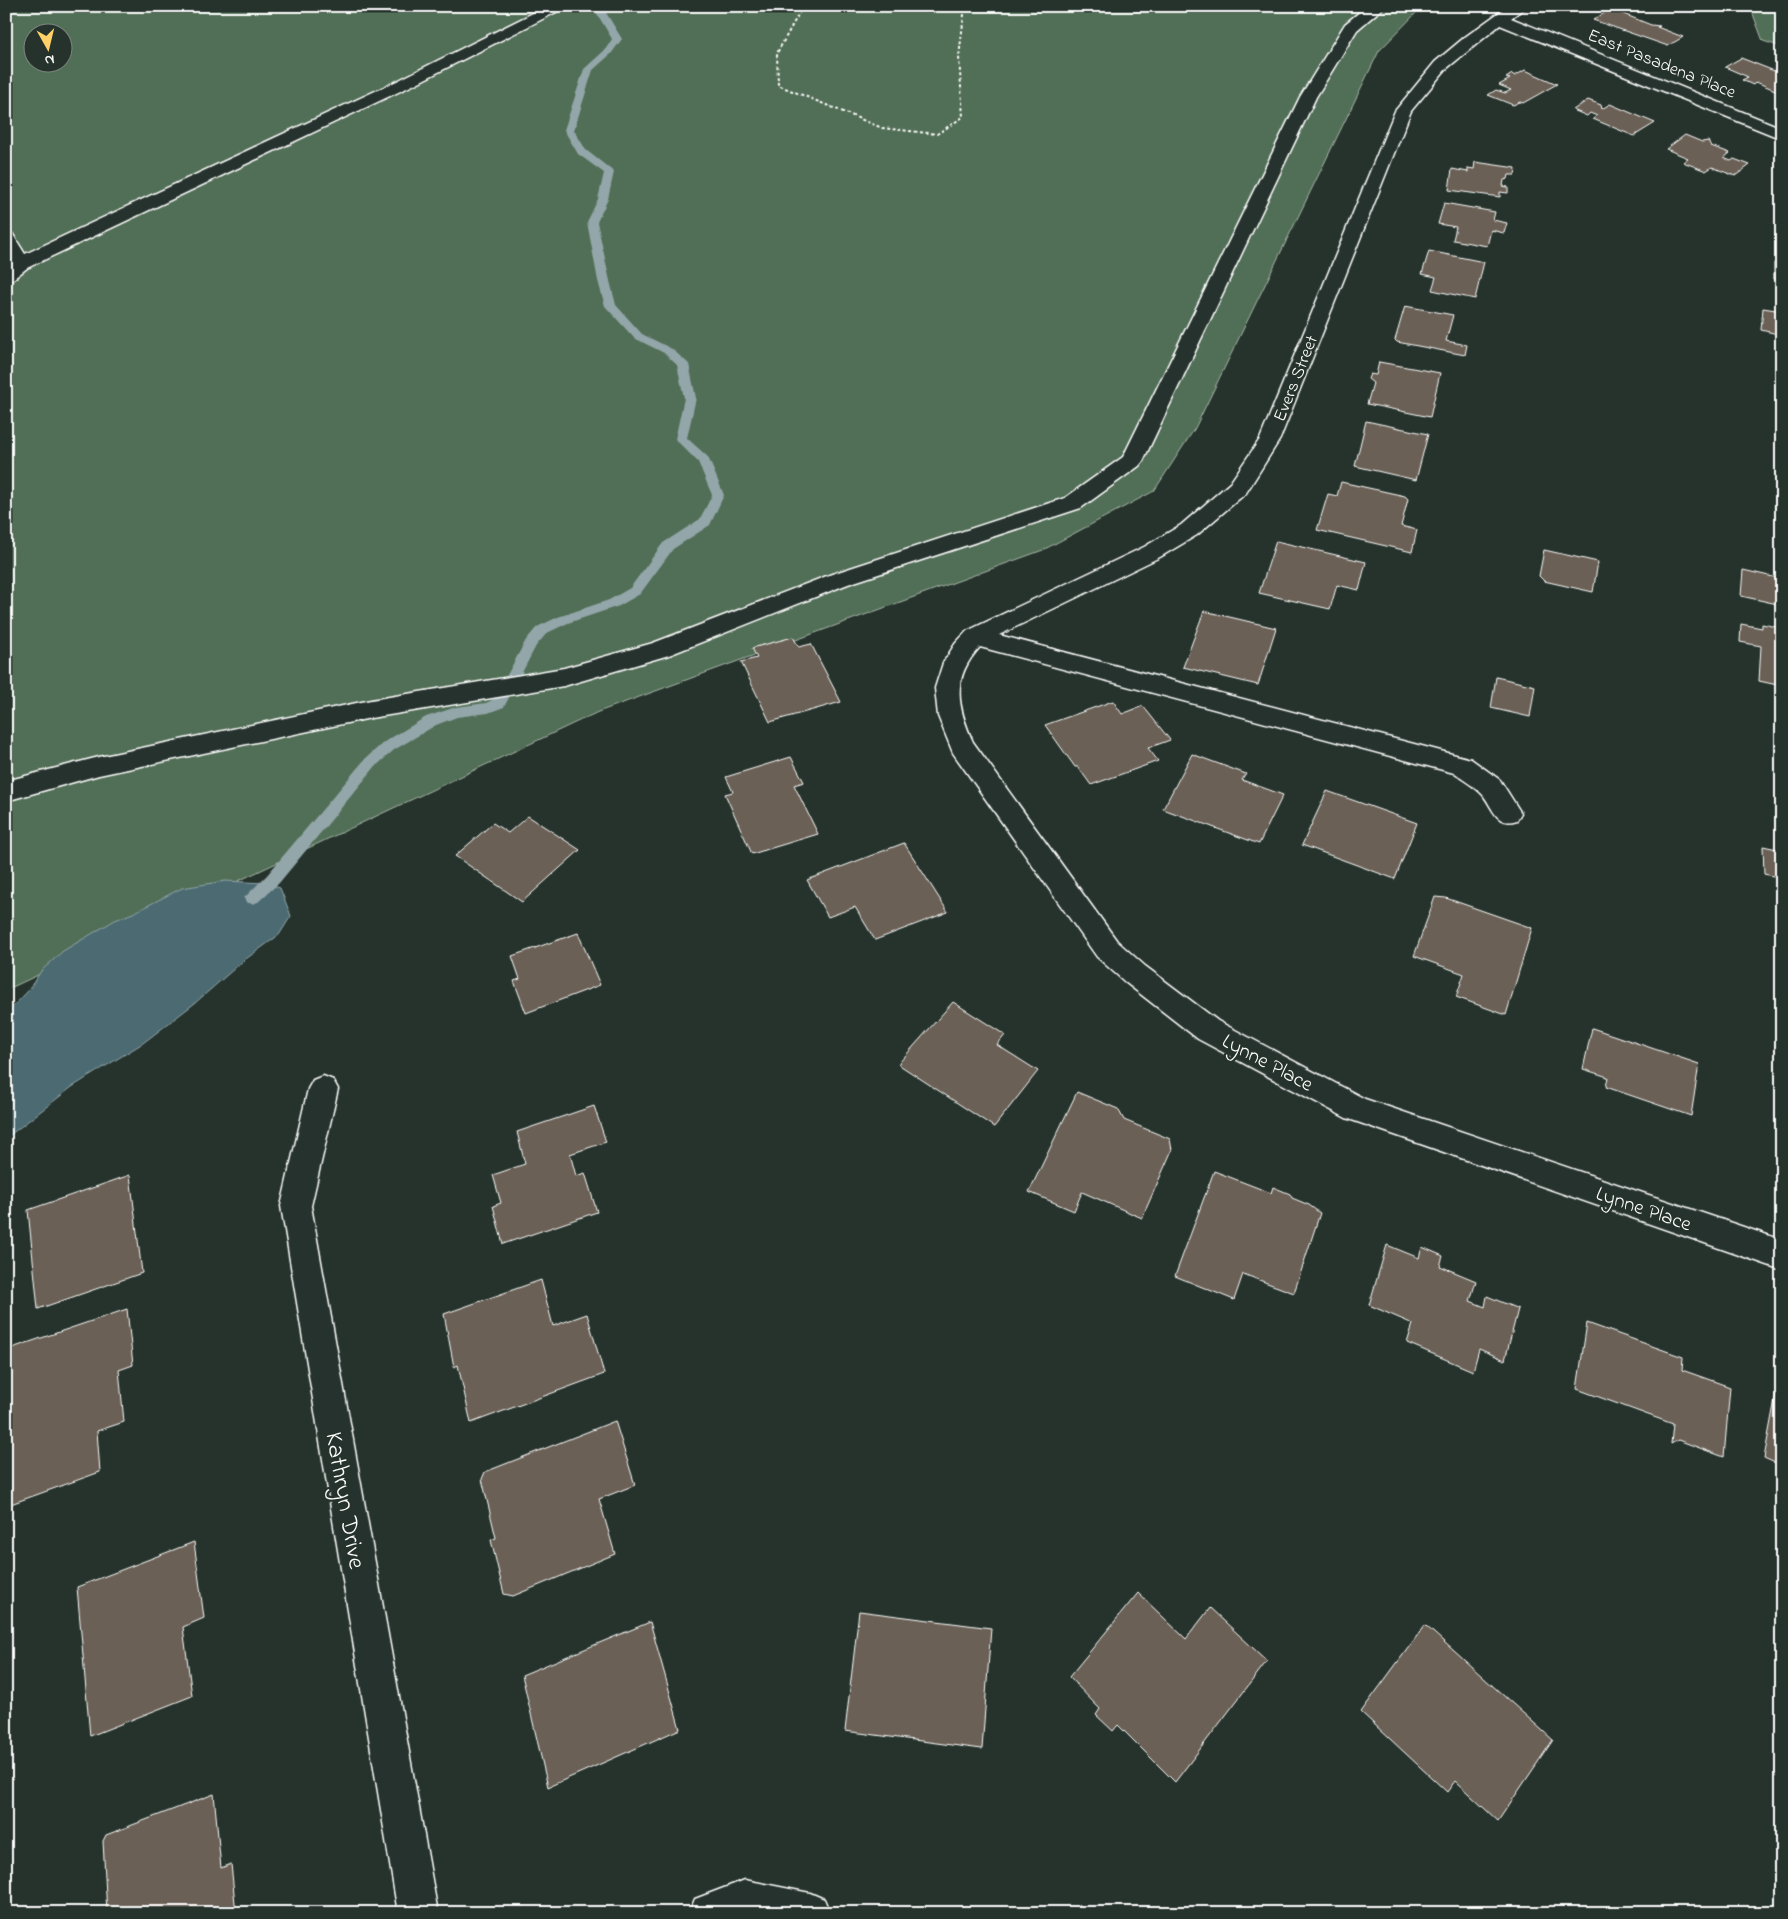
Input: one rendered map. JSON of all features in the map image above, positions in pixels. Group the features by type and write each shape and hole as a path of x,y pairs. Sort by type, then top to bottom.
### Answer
{"street":[{"path":"6,237 14,249 13,270 405,83 560,6"},
{"name":"Evers Street","path":"969,643 1152,552 1189,530 1238,488 1270,439 1403,111 1417,90 1456,50 1519,6"},
{"path":"6,791 99,766 371,709 564,677 661,649 840,579 1073,503 1132,461 1308,98 1351,27 1373,9"},
{"name":"East Pasadena Place","path":"1499,19 1782,134"},
{"path":"969,643 1462,766 1491,787 1508,813"},
{"name":"Lynne Place","path":"969,643 948,679 946,697 950,721 962,746 1107,949 1135,974 1208,1030 1356,1109 1782,1255"},
{"name":"Kathryn Drive","path":"323,1090 296,1206 418,1913"},
{"path":"709,1913 745,1900 810,1913"}],"path":[{"path":"803,6 777,53 778,84 882,128 937,134 963,117 959,56 964,6"},
{"path":"1264,6 1373,9"}],"green space":[{"path":"6,6 1430,6 1418,11 1379,51 1195,428 1154,491 1043,550 598,712 6,990"},
{"path":"1750,6 1782,6 1782,47 1763,41"}],"water":[{"path":"225,881 266,883 280,888 291,916 279,935 243,961 195,1003 143,1043 72,1087 6,1138 6,1014 27,992 41,971 63,951 115,920 182,888"}],"building":[{"path":"1611,9 1651,25 1660,26 1657,27 1683,37 1668,46 1593,20"},
{"path":"1741,58 1782,74 1782,93 1756,82 1753,85 1742,80 1748,77 1725,67"},
{"path":"1525,70 1557,84 1523,103 1520,102 1513,105 1488,95 1496,90 1505,93 1511,90 1499,85 1510,79 1506,78 1512,74 1515,76"},
{"path":"1588,100 1601,105 1602,109 1610,104 1655,123 1634,136 1593,119 1597,116 1590,113 1587,116 1573,110"},
{"path":"1685,135 1702,142 1708,141 1711,146 1730,153 1724,158 1731,161 1734,159 1750,165 1735,176 1712,167 1706,171 1683,162 1688,158 1666,149"},
{"path":"1475,162 1516,168 1515,175 1509,175 1508,179 1504,180 1503,186 1508,187 1508,193 1500,192 1500,197 1449,190 1452,169 1468,172 1468,168 1474,169"},
{"path":"1444,203 1495,212 1493,220 1507,223 1504,233 1491,230 1487,246 1453,240 1456,227 1438,224"},
{"path":"1429,251 1484,262 1475,299 1432,290 1436,277 1422,274"},
{"path":"1774,263 1782,264 1782,280 1774,279"},
{"path":"1405,306 1453,315 1446,341 1467,345 1465,355 1397,342 1395,340"},
{"path":"1763,308 1782,311 1782,335 1761,330"},
{"path":"1379,362 1440,373 1430,417 1367,404 1373,383 1368,379 1370,374 1376,375"},
{"path":"1366,421 1428,434 1416,480 1355,466"},
{"path":"1341,482 1405,496 1408,499 1401,526 1417,530 1412,552 1317,530 1328,494 1337,496"},
{"path":"1776,490 1782,492 1782,511 1775,509"},
{"path":"1276,541 1366,562 1359,590 1337,585 1330,609 1259,593"},
{"path":"1544,550 1598,562 1593,592 1544,581 1539,576"},
{"path":"1743,570 1782,579 1782,605 1741,596"},
{"path":"1204,611 1276,628 1258,685 1183,667"},
{"path":"1741,624 1762,628 1762,624 1782,628 1782,686 1759,681 1761,646 1740,642"},
{"path":"793,637 799,647 811,644 841,702 770,722 741,662 757,658 752,648"},
{"path":"1496,677 1535,686 1530,717 1491,708"},
{"path":"1113,701 1122,714 1143,706 1170,740 1148,748 1158,761 1091,785 1078,767 1075,767 1045,725"},
{"path":"1192,754 1246,774 1242,780 1283,795 1259,844 1163,809"},
{"path":"791,757 804,782 794,785 818,834 752,854 725,794 733,792 726,777"},
{"path":"1327,791 1417,823 1395,879 1302,845"},
{"path":"528,816 580,850 522,902 455,856 493,823 508,833"},
{"path":"904,843 948,912 875,940 855,907 828,917 807,880"},
{"path":"1763,846 1782,850 1782,878 1764,874"},
{"path":"1435,897 1446,898 1532,928 1506,1015 1456,997 1464,974 1414,956"},
{"path":"578,933 600,985 526,1013 514,981 520,979 512,956"},
{"path":"953,1002 1005,1035 997,1045 1038,1071 994,1127 898,1064"},
{"path":"1592,1028 1699,1064 1691,1116 1606,1087 1608,1077 1583,1069"},
{"path":"1077,1092 1118,1109 1124,1120 1170,1139 1172,1150 1142,1218 1082,1192 1074,1211 1029,1192"},
{"path":"594,1106 606,1142 570,1154 576,1176 585,1173 597,1212 503,1244 493,1206 501,1203 493,1175 525,1164 517,1132"},
{"path":"1214,1171 1271,1193 1273,1187 1290,1194 1292,1198 1309,1205 1320,1213 1294,1293 1243,1274 1234,1300 1175,1276"},
{"path":"130,1175 142,1273 38,1309 28,1210"},
{"path":"1387,1245 1419,1258 1422,1247 1443,1256 1440,1266 1476,1281 1470,1301 1485,1307 1487,1296 1518,1309 1505,1360 1479,1349 1473,1371 1407,1343 1413,1324 1369,1305"},
{"path":"541,1280 553,1326 587,1314 604,1374 471,1423 458,1365 454,1367 444,1314"},
{"path":"127,1309 133,1365 119,1370 124,1422 97,1431 100,1472 8,1505 6,1350"},
{"path":"1587,1323 1683,1357 1682,1370 1730,1387 1724,1457 1678,1440 1671,1444 1673,1424 1577,1389"},
{"path":"1776,1394 1782,1396 1782,1466 1764,1458"},
{"path":"615,1421 635,1485 599,1499 615,1554 513,1596 504,1594 491,1540 496,1538 482,1479 485,1472"},
{"path":"194,1542 204,1618 183,1627 192,1696 90,1736 77,1587"},
{"path":"1138,1593 1186,1639 1210,1608 1267,1661 1175,1782 1118,1725 1113,1731 1096,1715 1100,1709 1069,1677"},
{"path":"859,1611 991,1628 982,1749 845,1731"},
{"path":"650,1622 680,1729 548,1787 522,1675"},
{"path":"1425,1625 1553,1740 1498,1821 1455,1781 1447,1792 1361,1712"},
{"path":"214,1794 221,1868 231,1864 236,1913 107,1913 103,1841 106,1835"}],"waterway":[{"path":"252,898 273,879 370,763 389,746 431,721 456,712 488,708 499,703 531,643 542,630 563,620 614,603 635,591 668,546 691,533 705,522 718,495 704,460 681,439 690,398 683,364 668,351 638,336 611,306 604,281 592,222 603,199 609,172 582,152 569,130 589,69 608,52 617,39 598,7"}]}
